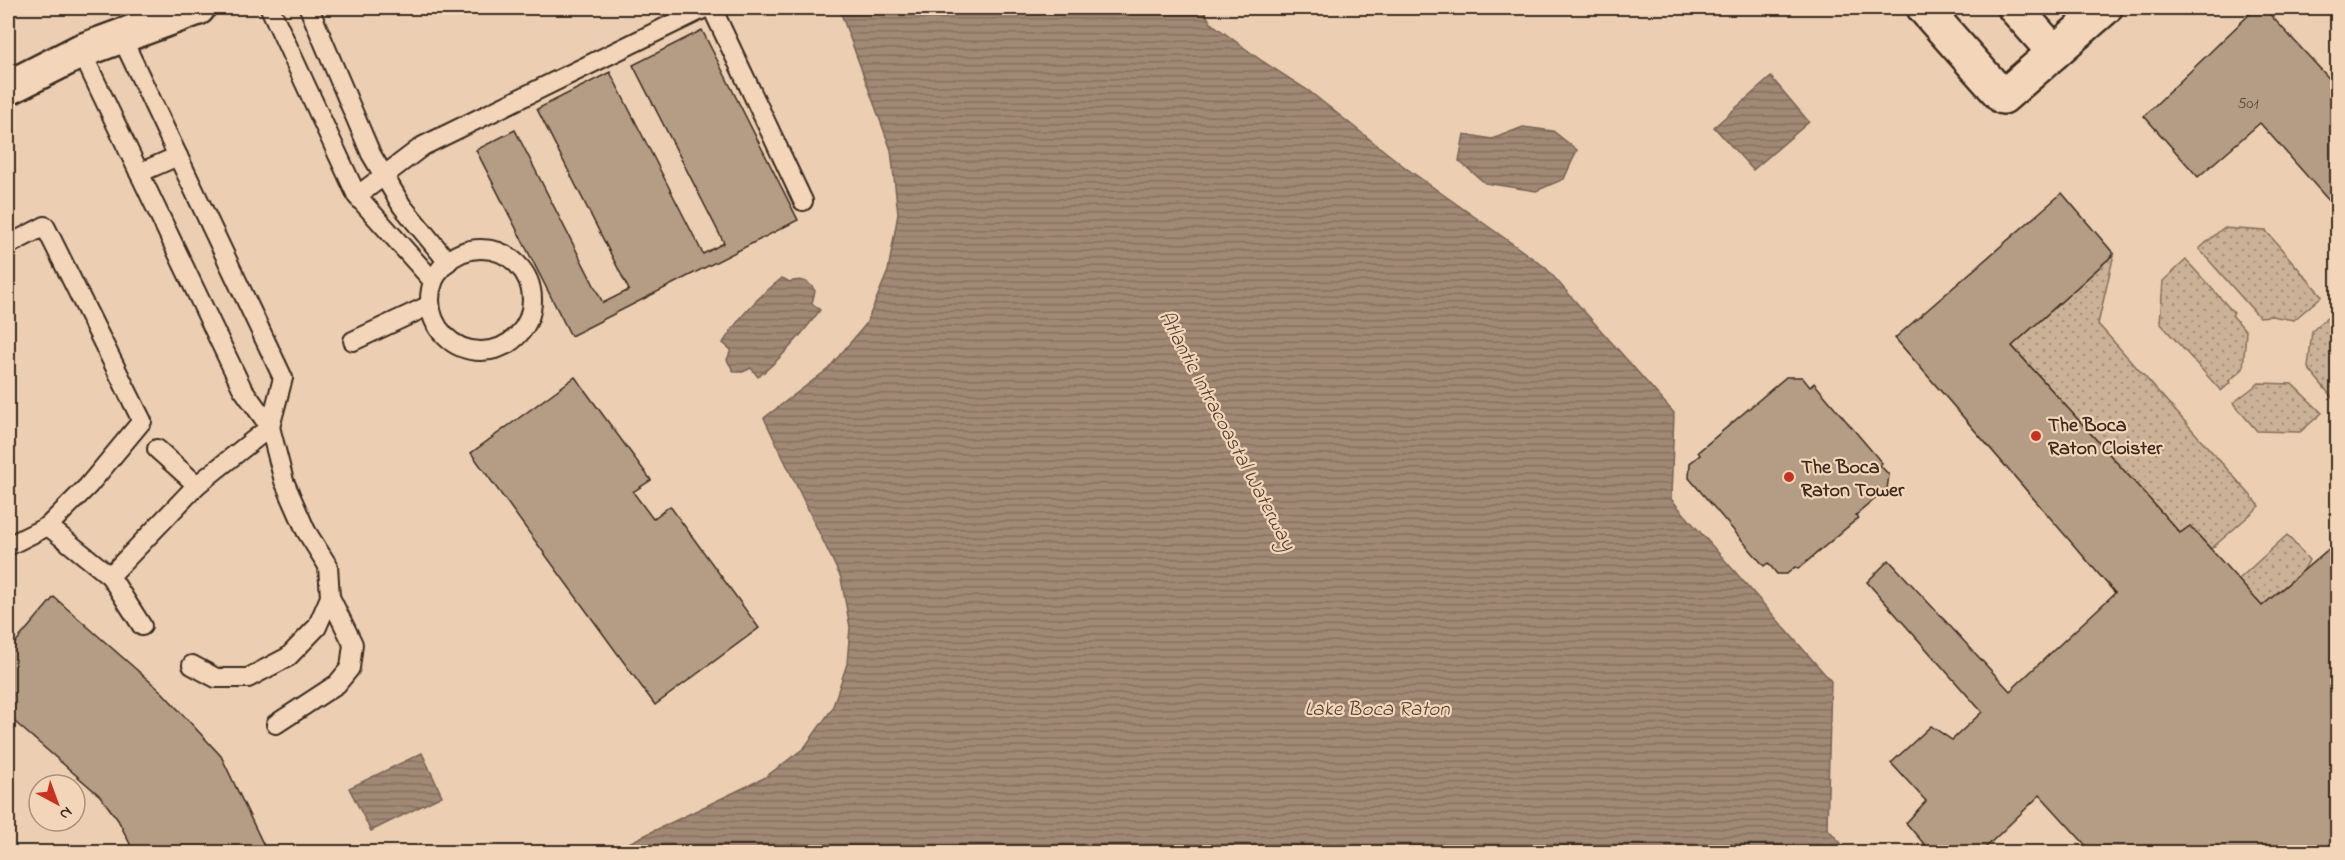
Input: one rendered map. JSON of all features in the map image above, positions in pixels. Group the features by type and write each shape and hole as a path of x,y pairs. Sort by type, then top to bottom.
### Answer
{"street":[{"path":"8,88 81,51 198,8"},
{"path":"1924,8 2003,97 2105,8"},
{"path":"2015,8 2054,52"}],"lane":[{"path":"270,8 357,196 433,281"},
{"path":"309,8 371,154 402,206 448,262"},
{"path":"357,196 423,146 705,8"},
{"path":"711,8 803,201"},
{"path":"110,576 197,485 270,427 283,378 121,36"},
{"path":"81,51 242,388 270,427 284,481 306,531 328,566 330,597 353,644 350,668 337,684 276,724"},
{"path":"139,173 178,156"},
{"path":"8,245 45,226 142,421 88,486 48,526 8,546"},
{"path":"479,249 495,252 511,259 523,271 530,286 531,303 528,320 519,334 506,345 490,351 473,351 456,346 443,336 434,322 429,305 433,281 448,262 462,253 479,249"},
{"path":"353,341 429,305"},
{"path":"157,449 197,485"},
{"path":"48,526 110,576 142,626"},
{"path":"192,665 216,678 248,678 288,657 317,627 330,597"}],"shaded area":[{"path":"2223,228 2266,231 2322,296 2294,320 2271,316 2259,317 2199,249"},
{"path":"2114,254 2098,324 2260,506 2211,549 2190,526 2180,533 2012,346"},
{"path":"2186,260 2234,313 2232,315 2246,331 2243,369 2221,391 2160,323 2163,281"},
{"path":"2336,310 2338,312 2338,399 2335,401 2308,368 2312,331"},
{"path":"2259,383 2292,384 2322,413 2300,432 2257,431 2233,403"},
{"path":"2287,535 2309,560 2303,571 2262,606 2238,580"}],"water":[{"path":"839,8 1202,8 1211,23 1262,61 1309,91 1406,168 1545,267 1674,413 1671,499 1831,681 1827,828 1849,852 610,852 764,778 804,748 832,709 847,664 850,627 841,578 764,418 828,369 866,324 888,271 898,214 891,150"},
{"path":"1771,77 1809,122 1753,170 1714,127"},
{"path":"1523,127 1553,131 1577,150 1564,179 1536,191 1485,183 1459,161 1464,134 1492,139"},
{"path":"782,278 790,282 798,280 810,284 815,291 812,303 820,310 791,346 758,377 751,368 743,372 734,372 727,360 731,350 723,343 750,307"},
{"path":"422,753 442,796 371,831 349,788"}],"building":[{"path":"2256,8 2264,8 2338,88 2338,211 2260,123 2198,177 2144,116"},
{"path":"702,30 798,220 571,336 476,150 515,130 603,303 629,290 537,109 610,72 703,254 724,243 633,65"},
{"name":"The Boca Raton Cloister","path":"2062,193 2114,254 2012,346 2180,533 2190,526 2262,606 2338,541 2338,852 2092,852 2040,795 1981,852 1931,852 1906,823 1926,801 1891,763 1931,726 1952,740 1982,712 1867,582 1889,560 2010,691 2115,593 1895,338"},
{"path":"575,377 651,480 633,492 653,519 670,506 759,628 655,705 471,453"},
{"name":"The Boca Raton Tower","path":"1786,377 1802,377 1810,387 1814,383 1882,463 1880,465 1889,475 1887,489 1856,515 1858,518 1798,569 1795,567 1787,574 1777,574 1768,563 1764,566 1689,478 1690,463 1700,455 1698,452"},
{"path":"54,597 163,693 221,756 267,852 134,852 118,820 100,796 87,785 87,773 74,773 8,716 8,651"}],"place":[{"name":"The Boca Raton Cloister","path":"2036,436"},
{"name":"The Boca Raton Tower","path":"1789,477"}],"water label":[{"name":"Atlantic Intracoastal Waterway","path":"1228,430"},
{"name":"Lake Boca Raton","path":"1377,708"}]}
